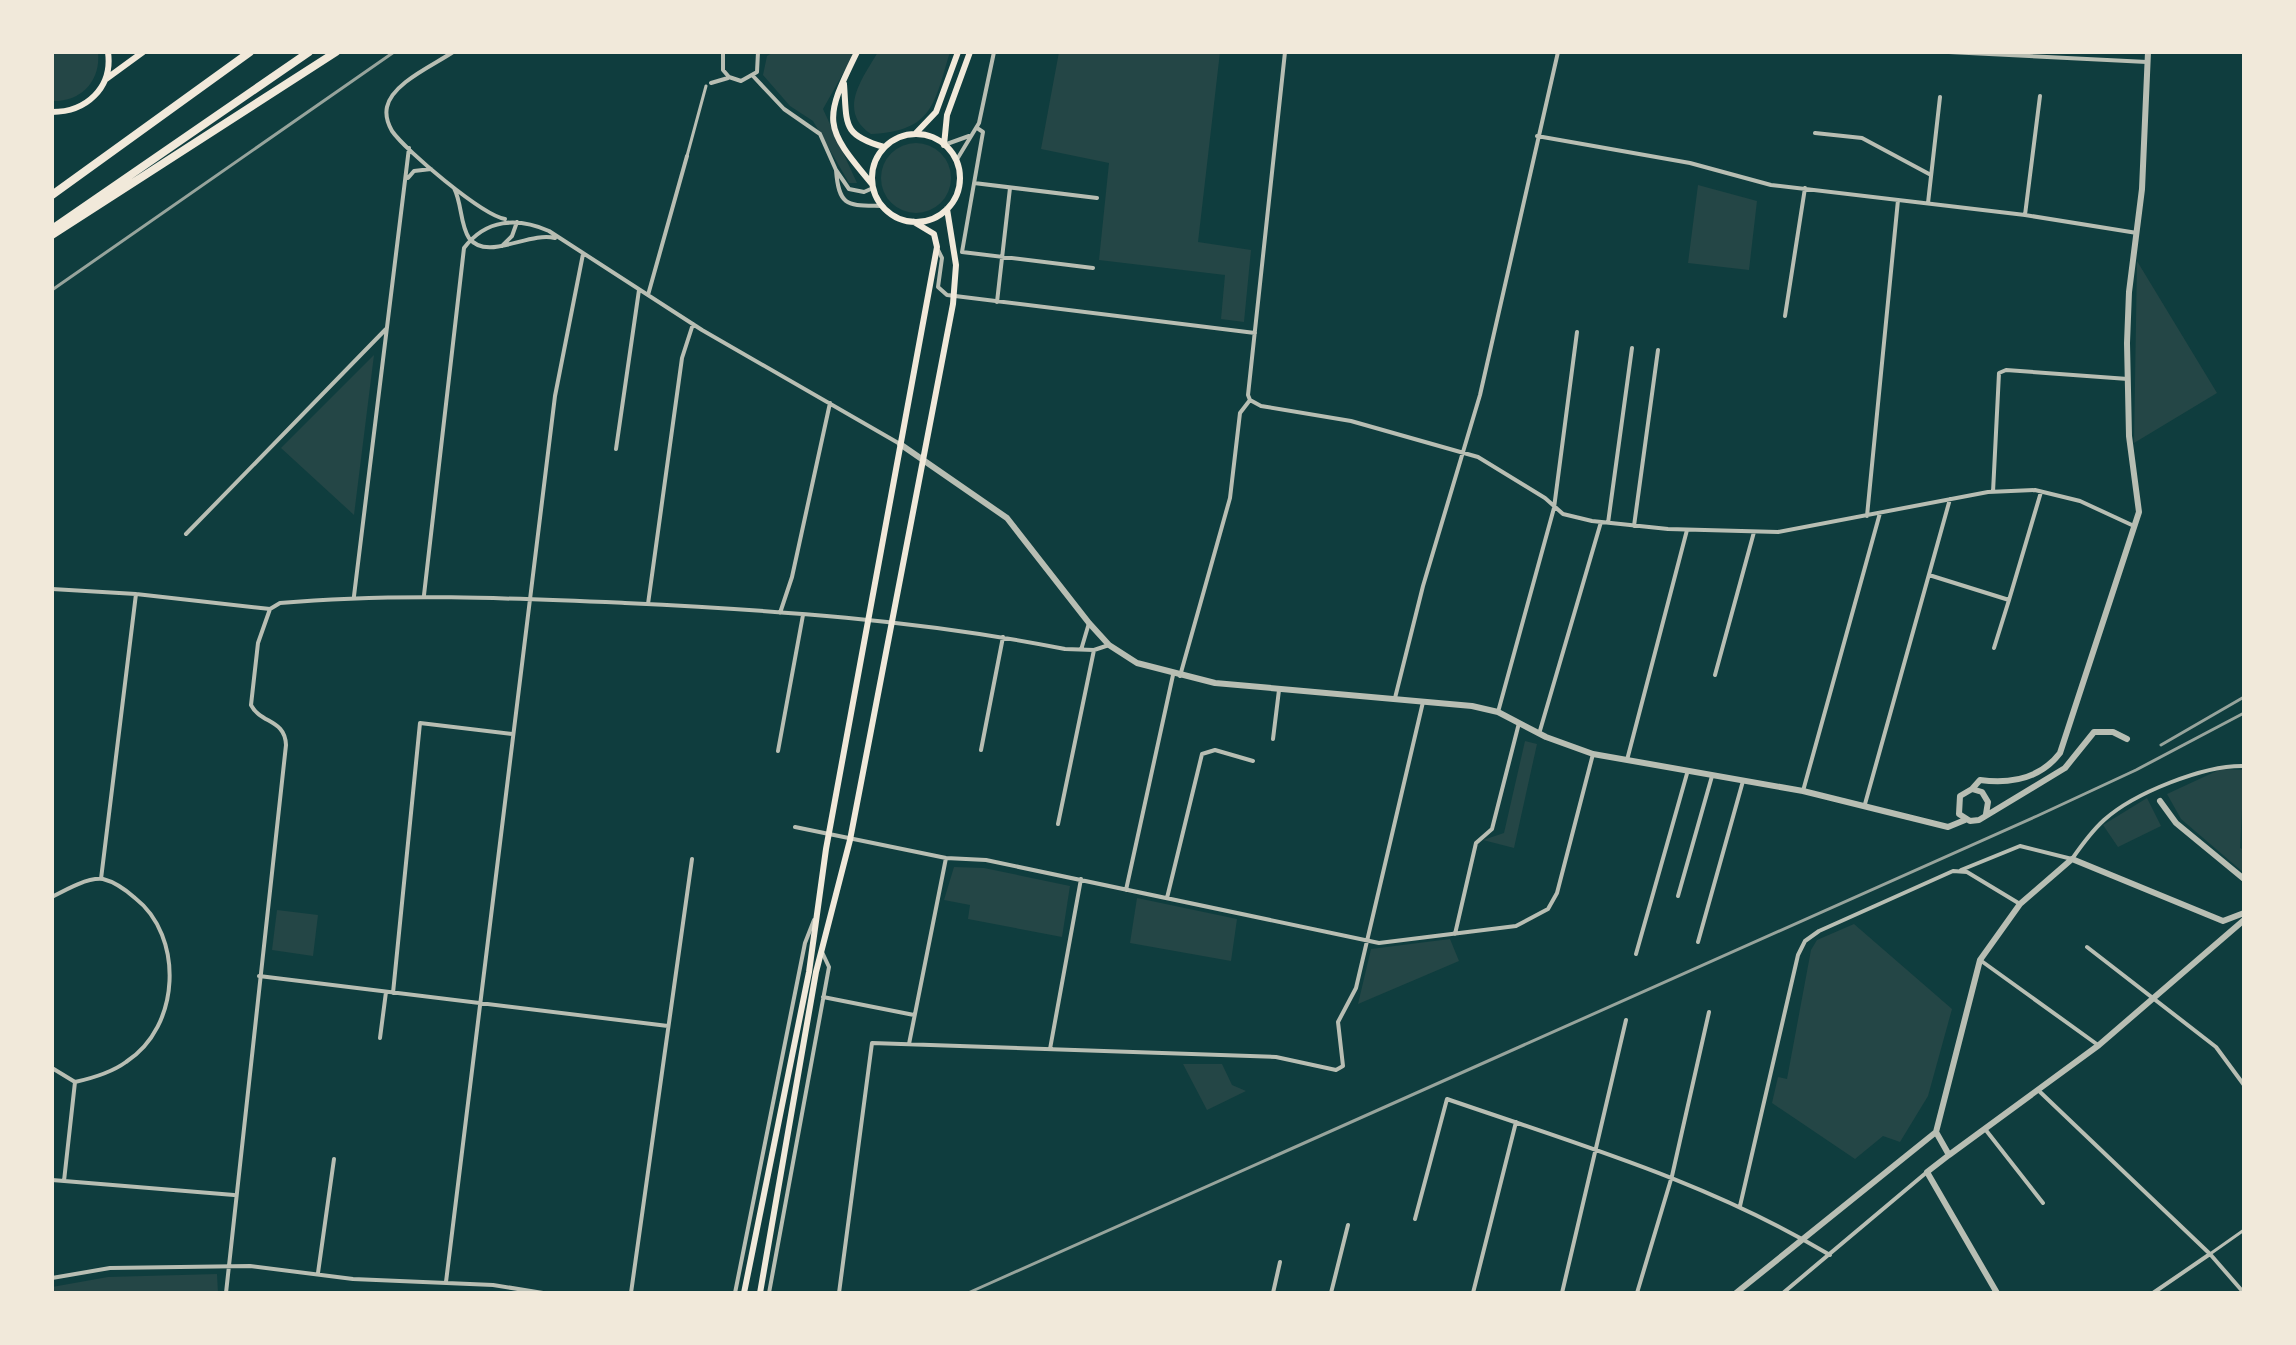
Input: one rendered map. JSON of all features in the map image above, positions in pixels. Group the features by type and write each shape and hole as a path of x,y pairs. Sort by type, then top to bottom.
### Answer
{"highway":[{"path":"52,195 250,52"},
{"path":"52,229 309,52"},
{"path":"52,235 336,52"}],"main road":[{"path":"106,79 108,52"},
{"path":"52,112 70,111 85,104 106,79 143,52"},
{"path":"744,1293 766,1194 867,620 937,247 934,234 914,222 891,215 882,206 873,186 845,155 834,130 834,105 857,52"},
{"path":"873,186 877,158 884,147 893,140 915,134 936,112 958,52"},
{"path":"944,145 947,115 970,52"},
{"path":"843,81 850,131 856,139 884,147"},
{"path":"914,222 926,221 947,209 959,186 956,161 944,145 915,134"},
{"path":"760,1293 775,1196 822,952 850,840 953,297 956,265 947,209"}],"street":[{"path":"453,52 397,90 390,99 386,110 390,128 409,148 489,214 542,228 693,324 900,444 1007,518 1089,623 1109,645 1137,663 1177,676 1279,690 1424,700 1498,712 1539,734 1593,754 1744,779 1865,804 1954,827 1965,820 1979,820 1986,814 1995,813 2001,805 2065,768 2094,732 2113,732 2127,739"},
{"path":"723,52 723,70 729,77 741,81 753,76 760,67 760,53"},
{"path":"956,161 977,128 994,52"},
{"path":"1285,52 1248,395 1250,400 1261,406 1351,421 1478,457 1545,498 1563,514 1608,523 1778,532 1993,492 2041,492 2080,501 2134,526"},
{"path":"1395,698 1423,586 1480,395 1558,52"},
{"path":"1949,52 2147,62"},
{"path":"1944,824 1958,811 1960,796 1980,780 2010,783 2053,762 2060,753 2134,526 2139,507 2130,454 2129,292 2137,233 2148,52"},
{"path":"723,70 711,83 729,77"},
{"path":"753,76 784,109 820,134 836,170 849,189 864,192 873,186"},
{"path":"648,295 706,86"},
{"path":"2025,215 2040,96"},
{"path":"1928,203 1940,97"},
{"path":"977,128 983,132 962,252 1093,268"},
{"path":"1815,133 1862,138 1931,175"},
{"path":"944,145 972,135"},
{"path":"1537,136 1607,146 1764,183 2025,215 2137,233"},
{"path":"354,596 409,148"},
{"path":"407,181 414,171 434,169"},
{"path":"836,170 839,195 844,201 853,206 882,206"},
{"path":"974,183 1097,198"},
{"path":"453,186 471,240 484,247 502,246 540,235 560,240"},
{"path":"997,302 1010,188"},
{"path":"1785,316 1805,188"},
{"path":"1867,516 1898,199"},
{"path":"424,595 464,248 495,224 517,222"},
{"path":"502,246 512,236 517,222"},
{"path":"937,247 942,258 938,287 953,297 1255,333"},
{"path":"446,1282 555,396 583,254"},
{"path":"616,449 639,290"},
{"path":"648,604 682,358 693,324"},
{"path":"186,534 388,327"},
{"path":"1498,712 1554,508 1577,332"},
{"path":"1608,523 1632,348"},
{"path":"1634,526 1658,350"},
{"path":"1993,492 1999,373 2006,370 2128,379"},
{"path":"1126,890 1177,676 1230,498 1240,413 1250,400"},
{"path":"780,613 792,577 830,403"},
{"path":"1994,648 2041,492"},
{"path":"1865,804 1950,499"},
{"path":"1803,791 1880,513"},
{"path":"1539,734 1601,522"},
{"path":"1627,760 1687,529"},
{"path":"1715,675 1754,532"},
{"path":"1929,575 2009,600"},
{"path":"52,589 136,594 270,609 280,603 354,596 424,595 648,604 891,621 1081,650 1109,645"},
{"path":"101,879 136,594"},
{"path":"226,1293 226,1265 286,745 285,733 280,726 262,719 251,705 258,643 270,609"},
{"path":"778,751 803,615"},
{"path":"1081,650 1089,623"},
{"path":"981,750 1003,637"},
{"path":"1058,824 1094,650"},
{"path":"1273,739 1279,690"},
{"path":"839,1293 872,1043 1276,1057 1336,1070 1343,1066 1338,1022 1356,988 1424,700"},
{"path":"393,993 420,723 512,734"},
{"path":"1455,934 1476,843 1492,829 1519,723"},
{"path":"1166,898 1202,754 1215,750 1253,761"},
{"path":"795,827 946,858 986,860 1388,943 1516,926 1548,909 1557,893 1593,754"},
{"path":"1736,1293 1936,1132 1980,960 2020,904 2072,859 2102,821 2117,810 2210,769 2244,766"},
{"path":"1636,954 1688,770"},
{"path":"1678,896 1713,774"},
{"path":"1698,942 1744,779"},
{"path":"1984,794 1993,782"},
{"path":"1972,789 1984,794 1988,802 1986,814"},
{"path":"2160,801 2176,823 2244,879"},
{"path":"1988,802 2001,805"},
{"path":"1958,811 1965,820"},
{"path":"1740,1206 1798,955 1805,941 1819,931 2020,846 2072,859 2223,921 2244,913"},
{"path":"909,1045 946,858"},
{"path":"631,1293 692,859"},
{"path":"1961,870 2020,904"},
{"path":"52,897 69,887 101,879 120,886 159,922 171,961 170,983 158,1022 146,1043 128,1061 97,1077 75,1082 52,1068"},
{"path":"1050,1049 1081,879"},
{"path":"735,1293 805,943 818,910"},
{"path":"1783,1293 1927,1172 2099,1045 2244,920"},
{"path":"2223,921 2226,933"},
{"path":"2087,947 2216,1047 2244,1085"},
{"path":"769,1293 829,967 822,952"},
{"path":"1980,960 2099,1045"},
{"path":"259,976 668,1026"},
{"path":"380,1038 386,992"},
{"path":"823,997 914,1015"},
{"path":"1637,1293 1672,1176 1709,1012"},
{"path":"1562,1293 1626,1020"},
{"path":"64,1181 75,1082"},
{"path":"2038,1089 2210,1254 2244,1293"},
{"path":"1415,1219 1447,1099 1597,1147 1672,1176 1740,1206 1830,1255"},
{"path":"1473,1293 1516,1122"},
{"path":"1984,1129 2043,1203"},
{"path":"1936,1132 1949,1155"},
{"path":"318,1273 334,1159"},
{"path":"1927,1172 1997,1293"},
{"path":"52,1180 234,1195"},
{"path":"1331,1293 1348,1225"},
{"path":"2153,1293 2244,1230"},
{"path":"1273,1293 1280,1262"},
{"path":"52,1278 110,1268 226,1265 394,1282 501,1286 543,1293"},
{"path":"500,1293 501,1286"}],"shaded area":[{"path":"52,52 98,52 96,72 80,94 52,101"},
{"path":"774,52 855,52 823,109 857,183 849,183 813,121 790,106 763,75 767,56"},
{"path":"878,52 950,52 935,100 928,111 908,127 871,134 861,125 854,105 860,84"},
{"path":"1059,52 1220,52 1198,242 1251,250 1244,322 1221,319 1225,275 1099,260 1109,163 1041,149"},
{"path":"923,143 945,158 951,178 949,192 941,203 930,211 909,213 891,203 883,192 881,171 891,153 902,145"},
{"path":"1698,185 1757,201 1749,270 1688,263"},
{"path":"2137,261 2217,393 2134,443"},
{"path":"374,355 354,515 281,448"},
{"path":"1525,741 1537,744 1514,848 1483,840 1504,833"},
{"path":"2221,769 2244,770 2240,848 2244,850 2244,873 2181,819 2167,794"},
{"path":"2147,798 2161,826 2118,847 2103,825"},
{"path":"954,867 984,868 1070,886 1062,937 968,919 970,905 944,900"},
{"path":"1137,898 1237,919 1231,961 1130,943"},
{"path":"277,910 318,915 313,956 272,950"},
{"path":"1854,924 1952,1009 1928,1096 1900,1142 1883,1136 1855,1159 1772,1103 1778,1077 1787,1079 1811,950 1817,940"},
{"path":"1450,939 1459,961 1358,1004 1371,949"},
{"path":"1183,1064 1222,1064 1232,1085 1246,1091 1207,1110"},
{"path":"217,1274 218,1293 52,1293 52,1287 108,1277"}],"railway":[{"path":"52,290 394,52"},
{"path":"2161,745 2244,697"},
{"path":"968,1293 2037,816 2136,770 2244,713"}]}
